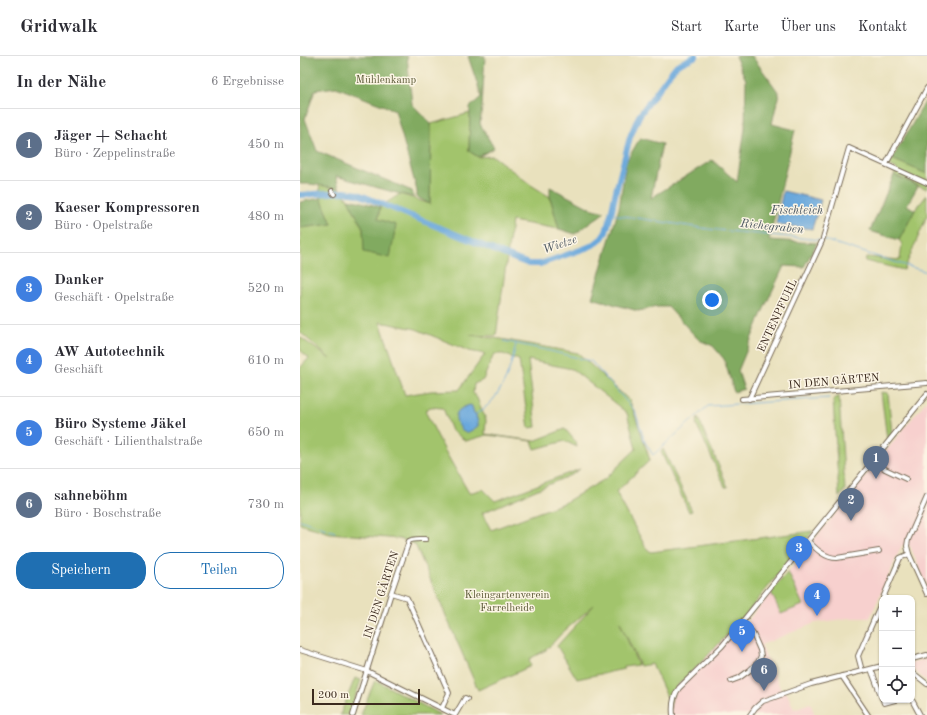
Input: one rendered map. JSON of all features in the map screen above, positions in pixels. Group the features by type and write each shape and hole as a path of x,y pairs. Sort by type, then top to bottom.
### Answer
{"street":[{"path":"927,88 886,164 927,183"},
{"name":"ENTENPFUHL","path":"749,399 822,240 849,148 886,164"},
{"name":"IN DEN GÄRTEN","path":"742,399 927,383"},
{"path":"673,715 673,703 676,692 679,688 722,646 927,394"},
{"path":"874,460 885,469 906,478"},
{"path":"927,497 908,540 907,546 909,554 927,594"},
{"name":"IN DEN GÄRTEN","path":"353,715 391,593 409,541 413,539 426,539"},
{"path":"808,541 830,558 879,552"},
{"path":"884,595 900,558 909,554"},
{"path":"391,593 407,598 449,693 442,708"},
{"path":"862,671 858,656 879,608"},
{"path":"731,681 739,678 750,670 758,662 761,656 753,634 742,622"},
{"path":"300,650 367,671 455,715 465,698 467,699"},
{"path":"915,658 927,655"},
{"path":"750,715 763,701 811,684 879,667"},
{"path":"871,669 879,690"},
{"path":"915,674 927,684"},
{"path":"842,676 868,715"},
{"path":"914,703 920,715"}],"shaded area":[{"path":"927,400 927,586 910,546 902,545 870,618 849,618 815,623 761,645 781,690 787,693 794,709 810,703 815,715 671,715 670,709 672,697 679,684 743,618 747,622 771,592 781,614 802,605 788,572"},
{"path":"927,659 927,681 915,671 915,661"}],"green space":[{"name":"Mühlenkamp","path":"300,56 407,56 412,104 431,124 430,204 417,197 417,191 395,110 336,87 315,90 305,119 317,151 412,191 414,197 336,176 339,188 300,184"},
{"path":"468,56 485,56 480,124 494,148 478,157 469,151 470,107 481,97"},
{"path":"735,56 752,56 779,93 772,124 795,130 769,240 817,243 804,267 784,266 762,313 738,371 744,389 734,392 724,359 713,346 699,340 668,307 657,307 638,311 592,298 619,208 626,162 640,138 662,144 651,198 712,160 737,182 745,128 746,80"},
{"path":"925,102 927,103 927,174 892,159"},
{"name":"Kleingartenverein Farrelheide","path":"470,113 469,151 478,157 493,156 531,185 550,197 559,229 512,221 496,336 470,335 578,353 630,401 650,460 616,492 646,548 651,552 813,531 743,618 679,684 672,697 670,709 668,699 652,664 640,666 620,622 638,665 577,679 557,646 594,605 562,633 546,650 529,659 531,666 478,690 415,544 399,539 330,533 300,524 300,368 309,358 300,350 300,337 330,359 300,332 300,228 332,224 321,198 319,185 339,188 348,199 363,228 365,252 378,219 380,207 400,194 430,204 431,124","holes":["380,322 416,329 469,351 485,354 459,390 431,391 405,395","494,354 503,354 519,360 529,428 536,427 528,360 572,369 627,413 636,449 605,479 564,503 491,530 482,513 573,474 580,469 495,501 483,489 469,493 445,451 425,411 430,407 443,408 452,431 466,441 487,435 532,441 535,449 565,441 577,447 576,442 565,429 534,441 485,434 486,420 477,398 473,393 474,384 483,380"]},
{"path":"892,159 927,174 927,189 894,175 897,169 886,164"},
{"path":"894,175 918,186 907,205 915,210 899,240 870,231"},
{"path":"550,187 590,208 605,212 575,234 559,229 550,197"},
{"path":"927,195 927,216 904,270 865,261 866,257 900,260 902,244 899,240 915,210"},
{"path":"321,198 332,224 300,228 300,202"},
{"path":"348,199 380,207 378,219 396,225 390,258 364,252 363,228"},
{"path":"881,392 888,393 892,434 887,439"},
{"path":"839,396 845,490 839,497 833,400"},
{"path":"698,418 728,487 725,487 696,423"},
{"path":"663,449 692,511 689,512 661,452"},
{"path":"788,572 803,605 781,614 771,592"},
{"path":"355,678 361,680 349,715 340,715"},
{"path":"375,680 441,715 361,715"}],"water":[{"name":"Fischteich","path":"783,191 821,200 812,229 776,224"},
{"path":"470,405 476,414 478,426 465,433 458,424 456,416 460,410"}],"waterway":[{"name":"Wietze","path":"300,195 345,192 358,194 529,264 540,264 586,248 602,238 606,232 630,137 639,116 677,65 696,56"},
{"name":"Riehegraben","path":"611,214 708,229 821,240"},
{"name":"Riehegraben","path":"824,240 927,272"},
{"path":"504,341 591,361 635,411 645,442 653,455 708,406 829,398"},
{"path":"476,414 492,401 504,384 516,344"},
{"path":"300,520 335,532"}],"place":[{"name":"Jäger + Schacht","path":"876,479"},
{"name":"Kaeser Kompressoren","path":"851,521"},
{"name":"Danker","path":"799,569"},
{"name":"AW Autotechnik","path":"817,616"},
{"name":"Büro Systeme Jäkel","path":"742,652"},
{"name":"sahneböhm","path":"764,691"}]}
